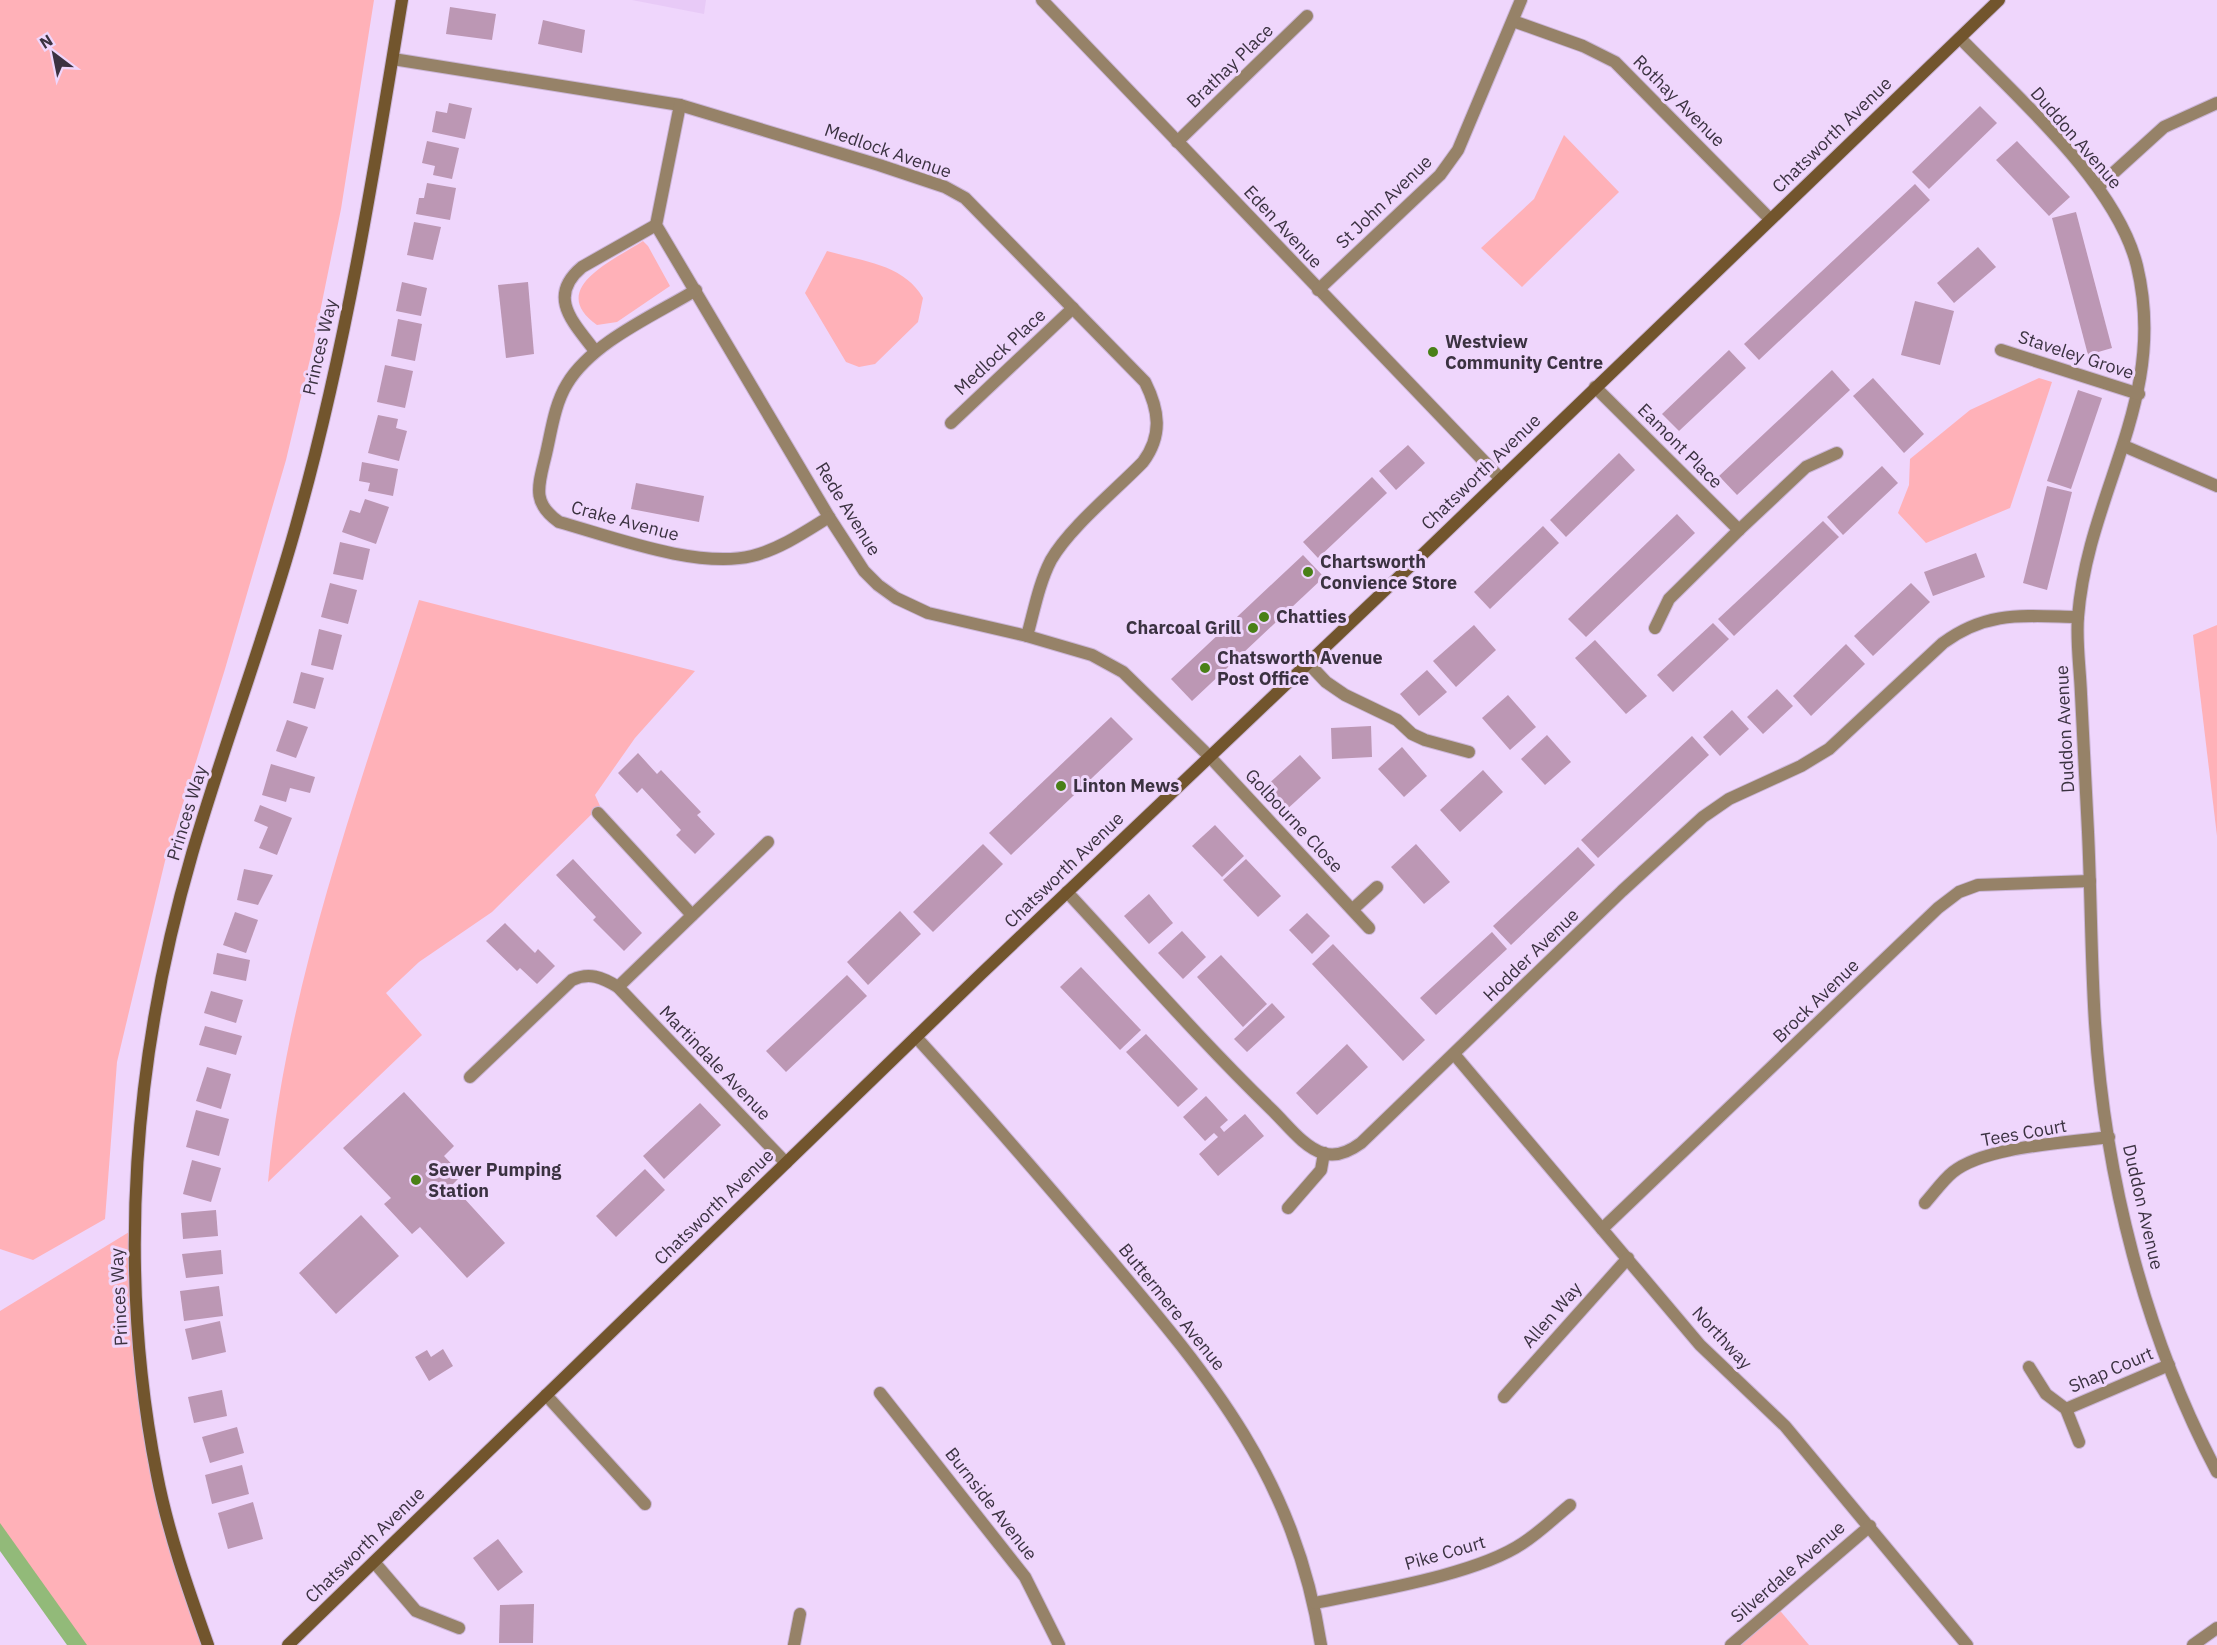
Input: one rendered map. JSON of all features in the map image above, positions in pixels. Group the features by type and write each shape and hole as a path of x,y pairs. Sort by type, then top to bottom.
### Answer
{"street":[{"name":"Princes Way","path":"207,1645 157,1478 142,1369 134,1229 142,1084 167,952 192,855 271,612 303,501 345,325 402,0"},
{"name":"Eden Avenue","path":"1042,0 1500,478"},
{"name":"St John Avenue","path":"1318,290 1440,175 1467,133 1521,0"},
{"name":"Chatsworth Avenue","path":"288,1645 916,1037 1210,758 1999,0"},
{"name":"Brathay Place","path":"1177,142 1307,16"},
{"name":"Rothay Avenue","path":"1513,21 1583,46 1615,62 1770,219"},
{"name":"Duddon Avenue","path":"1960,38 2099,186 2136,261 2144,299 2146,335 2139,394 2124,446 2090,543 2078,617 2095,1023 2109,1137 2128,1240 2169,1365 2217,1472"},
{"name":"Medlock Avenue","path":"393,59 680,105 945,187 965,198 1145,382 1153,399 1158,431 1154,448 1143,462 1064,542 1051,560 1043,577 1027,636"},
{"path":"2099,186 2164,127 2217,103"},
{"path":"595,351 568,315 564,301 566,289 573,275 582,267 656,225 680,105"},
{"name":"Rede Avenue","path":"656,225 864,571 896,598 938,615 1027,636 1108,663 1123,672 1210,758"},
{"name":"Crake Avenue","path":"696,290 595,351 567,384 560,400 539,484 539,499 544,512 559,522 690,557 720,559 752,556 788,543 830,517"},
{"name":"Medlock Place","path":"951,423 1073,308"},
{"name":"Staveley Grove","path":"2001,350 2139,394"},
{"name":"Eamont Place","path":"1595,387 1739,530"},
{"path":"2124,446 2217,486"},
{"path":"1655,628 1669,599 1739,530 1806,467 1837,453"},
{"name":"Hodder Avenue","path":"1324,1154 1338,1155 1351,1151 1361,1143 1622,891 1703,817 1729,799 1801,766 1829,749 1943,643 1964,628 1986,620 2008,616 2078,617"},
{"path":"1308,663 1326,682 1345,695 1397,720 1412,734 1468,752"},
{"name":"Golbourne Close","path":"1210,758 1369,928"},
{"path":"597,813 692,915"},
{"path":"618,987 768,842"},
{"name":"Brock Avenue","path":"1602,1229 1938,908 1959,892 1978,885 2090,881"},
{"path":"1353,909 1377,887"},
{"path":"1067,892 1240,1078 1309,1146 1324,1154 1321,1170 1288,1209"},
{"name":"Martindale Avenue","path":"470,1077 572,980 582,975 604,978 618,987 786,1163"},
{"name":"Buttermere Avenue","path":"916,1037 1124,1276 1221,1397 1273,1484 1296,1541 1315,1603 1322,1645"},
{"name":"Northway","path":"1454,1054 1700,1345 1771,1410 1967,1645"},
{"name":"Tees Court","path":"1925,1203 1953,1172 1979,1158 2109,1137"},
{"name":"Allen Way","path":"1504,1397 1628,1258"},
{"name":"Shap Court","path":"2066,1408 2169,1365"},
{"name":"Shap Court","path":"2029,1367 2046,1394 2066,1408 2079,1442"},
{"name":"Burnside Avenue","path":"880,1393 1025,1577 1059,1645"},
{"path":"546,1395 645,1504"},
{"name":"Pike Court","path":"1315,1603 1445,1574 1491,1560 1523,1544 1570,1505"},
{"name":"Silverdale Avenue","path":"1731,1645 1869,1526"},
{"path":"374,1562 416,1611 459,1628"},
{"path":"794,1645 800,1614"},
{"path":"2193,1645 2217,1629"}],"shaded area":[{"path":"0,0 374,0 341,209 312,351 286,460 225,669 165,861 117,1062 105,1219 33,1260 0,1249"},
{"path":"632,0 706,0 704,14"},
{"path":"1564,135 1619,192 1522,287 1481,248 1534,199"},
{"path":"643,241 670,286 617,322 597,325 583,312 579,299 581,288 602,266"},
{"path":"827,251 867,261 893,271 915,287 923,298 918,322 875,364 859,367 846,362 805,293"},
{"path":"2039,378 2052,382 2010,508 1926,543 1898,513 1909,485 1910,459 1970,410"},
{"path":"419,600 695,671 635,738 595,795 600,806 492,912 419,962 386,993 422,1035 268,1182 277,1107 308,960 350,815"},
{"path":"2217,625 2217,836 2193,635"},
{"path":"134,1229 150,1437 208,1645 86,1645 0,1524 0,1311"},
{"path":"0,1523 87,1645 67,1645 0,1551"},
{"path":"1776,1606 1809,1645 1731,1645"}],"building":[{"path":"450,7 496,14 492,40 446,34"},
{"path":"543,20 585,30 582,53 538,44"},
{"path":"449,103 472,108 465,139 432,132 436,111 447,113"},
{"path":"1980,106 1997,123 1929,189 1912,172"},
{"path":"427,141 459,148 452,179 433,175 435,166 422,163"},
{"path":"2017,141 2070,197 2049,216 1996,160"},
{"path":"427,183 456,188 450,220 416,214 419,198 424,198"},
{"path":"1915,184 1930,200 1759,360 1744,344"},
{"path":"2076,212 2112,348 2088,355 2052,218"},
{"path":"414,222 441,227 433,260 407,255"},
{"path":"1978,247 1996,267 1954,303 1937,283"},
{"path":"402,282 427,288 421,316 396,311"},
{"path":"528,282 534,354 506,358 498,285"},
{"path":"1915,301 1954,311 1940,365 1901,355"},
{"path":"398,319 422,324 415,361 391,356"},
{"path":"1729,350 1746,368 1679,431 1662,414"},
{"path":"385,365 413,371 405,408 377,402"},
{"path":"1832,370 1850,390 1737,495 1719,476"},
{"path":"1873,378 1924,434 1904,453 1853,396"},
{"path":"2078,390 2102,398 2071,489 2047,481"},
{"path":"378,415 398,419 396,428 407,431 399,461 368,453"},
{"path":"1408,445 1425,463 1396,490 1379,471"},
{"path":"1619,453 1635,470 1566,537 1550,520"},
{"path":"362,462 398,469 393,496 368,491 370,483 359,481"},
{"path":"1882,466 1898,483 1843,535 1827,517"},
{"path":"1372,477 1387,493 1318,558 1303,542"},
{"path":"636,483 704,496 699,522 631,509"},
{"path":"2047,486 2072,492 2047,590 2023,583"},
{"path":"365,499 389,507 376,544 342,532 350,510 360,513"},
{"path":"1677,514 1695,533 1586,637 1568,619"},
{"path":"1823,521 1839,537 1734,636 1718,619"},
{"path":"1543,526 1559,543 1490,609 1474,592"},
{"path":"340,542 370,549 363,580 333,574"},
{"path":"1976,553 1985,577 1933,596 1924,572"},
{"path":"1303,555 1324,577 1192,701 1171,679"},
{"path":"330,583 357,590 348,624 321,617"},
{"path":"1911,583 1930,602 1873,656 1854,636"},
{"path":"1713,623 1729,639 1673,692 1657,675"},
{"path":"1474,625 1496,650 1456,687 1433,661"},
{"path":"319,629 342,635 333,670 311,665"},
{"path":"1595,640 1647,696 1626,714 1575,658"},
{"path":"1846,644 1865,664 1811,716 1793,696"},
{"path":"1427,670 1447,692 1419,716 1400,694"},
{"path":"301,672 324,678 315,709 293,703"},
{"path":"1777,689 1793,706 1763,734 1747,717"},
{"path":"1508,695 1536,727 1510,750 1482,718"},
{"path":"1732,710 1749,729 1720,756 1703,737"},
{"name":"Linton Mews","path":"1111,717 1133,739 1011,855 989,833"},
{"path":"287,720 308,727 296,758 276,751"},
{"path":"1371,726 1372,757 1332,759 1331,728"},
{"path":"1547,735 1571,762 1545,785 1521,759"},
{"path":"1692,736 1709,755 1598,858 1581,840"},
{"path":"1402,747 1427,776 1404,797 1378,769"},
{"path":"638,753 657,774 661,770 701,812 697,815 715,834 695,854 676,835 681,830 642,788 637,793 618,773"},
{"path":"1300,755 1321,778 1284,812 1263,789"},
{"path":"271,764 315,777 310,793 290,788 286,802 262,795"},
{"path":"1483,770 1503,792 1460,832 1440,810"},
{"path":"260,805 292,818 277,855 259,848 268,827 254,821"},
{"path":"1215,825 1244,856 1222,877 1192,846"},
{"path":"983,844 1003,864 933,932 913,912"},
{"path":"1416,844 1450,882 1424,904 1391,867"},
{"path":"1578,847 1595,865 1511,945 1493,926"},
{"path":"573,859 642,933 624,951 593,920 596,917 556,875"},
{"path":"1246,859 1281,896 1258,917 1223,880"},
{"path":"244,869 273,875 258,905 237,900"},
{"path":"1149,894 1173,923 1149,944 1124,916"},
{"path":"900,911 921,934 868,985 847,962"},
{"path":"235,912 258,920 246,953 223,945"},
{"path":"1307,913 1330,936 1312,954 1289,930"},
{"path":"505,923 535,953 538,949 555,966 537,984 520,968 517,971 486,941"},
{"path":"1182,931 1206,957 1183,979 1158,953"},
{"path":"1492,932 1507,949 1436,1015 1420,998"},
{"path":"1333,944 1425,1040 1403,1061 1312,964"},
{"path":"217,953 250,960 246,981 213,974"},
{"path":"1221,955 1267,1004 1243,1027 1197,977"},
{"path":"1081,967 1141,1030 1120,1050 1060,987"},
{"path":"847,975 867,996 786,1072 766,1051"},
{"path":"211,991 243,1000 236,1023 204,1013"},
{"path":"1272,1003 1285,1017 1247,1052 1234,1039"},
{"path":"205,1026 242,1036 236,1055 199,1045"},
{"path":"1146,1034 1198,1089 1178,1107 1126,1052"},
{"path":"1347,1044 1368,1067 1317,1115 1296,1093"},
{"path":"207,1067 231,1074 221,1109 196,1101"},
{"name":"Sewer Pumping Station","path":"404,1092 454,1146 444,1156 462,1175 452,1185 505,1243 467,1278 420,1227 412,1234 384,1204 391,1198 343,1148"},
{"path":"1206,1096 1228,1120 1220,1127 1224,1132 1245,1114 1264,1136 1218,1176 1199,1154 1218,1137 1214,1133 1205,1141 1183,1117"},
{"path":"700,1103 721,1125 664,1179 643,1156"},
{"path":"196,1110 229,1119 219,1156 186,1147"},
{"path":"192,1160 221,1168 211,1202 183,1194"},
{"path":"645,1169 665,1190 616,1237 596,1216"},
{"path":"216,1210 218,1236 183,1239 181,1213"},
{"path":"361,1215 399,1256 336,1314 299,1273"},
{"path":"221,1250 223,1274 186,1278 182,1254"},
{"path":"219,1286 223,1316 184,1321 180,1291"},
{"path":"220,1321 226,1352 192,1360 185,1329"},
{"path":"443,1349 453,1366 429,1381 415,1357 427,1350 431,1357"},
{"path":"222,1390 227,1416 194,1423 188,1397"},
{"path":"237,1427 244,1453 210,1463 202,1437"},
{"path":"242,1465 249,1494 212,1504 205,1475"},
{"path":"253,1502 263,1539 228,1549 218,1513"},
{"path":"498,1539 523,1572 498,1591 473,1558"},
{"path":"534,1604 533,1643 499,1643 500,1605"}],"place":[{"name":"Westview Community Centre","path":"1433,352"},
{"name":"Chartsworth Convience Store","path":"1308,572"},
{"name":"Chatties","path":"1264,617"},
{"name":"Charcoal Grill","path":"1253,628"},
{"name":"Chatsworth Avenue Post Office","path":"1205,668"},
{"name":"Linton Mews","path":"1061,786"},
{"name":"Sewer Pumping Station","path":"416,1180"}]}
